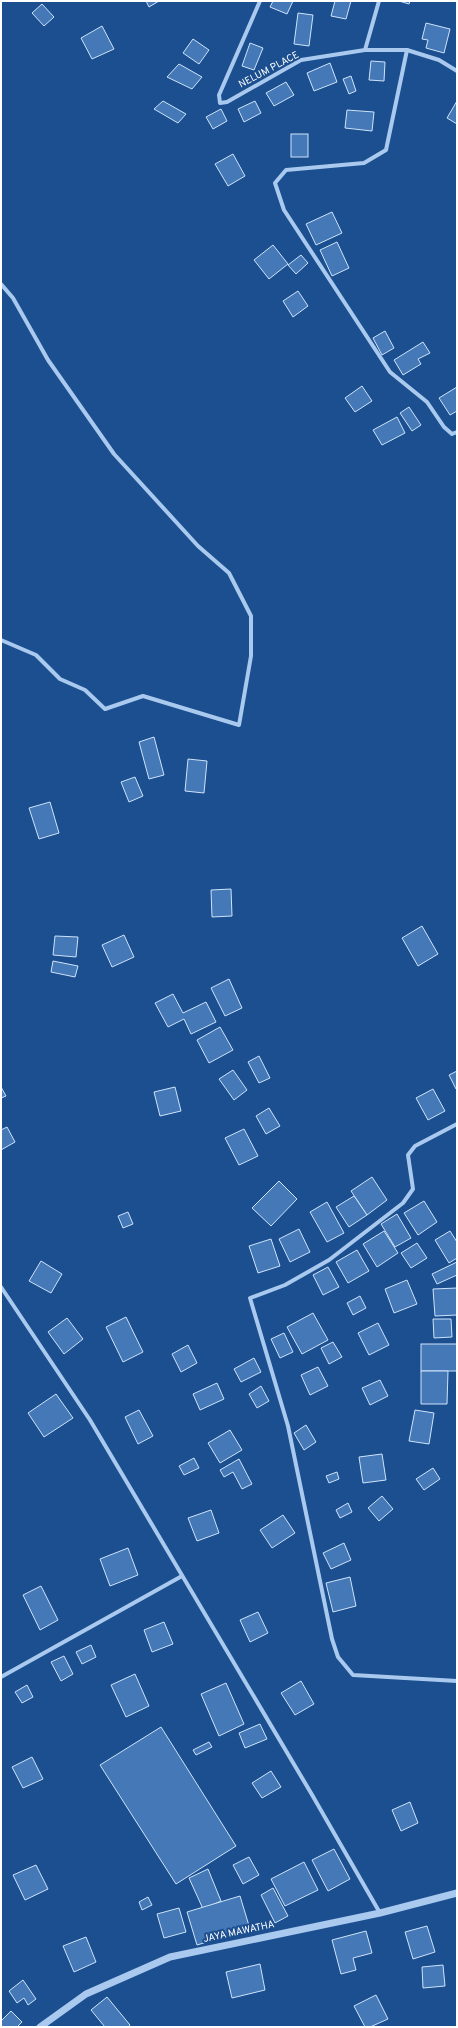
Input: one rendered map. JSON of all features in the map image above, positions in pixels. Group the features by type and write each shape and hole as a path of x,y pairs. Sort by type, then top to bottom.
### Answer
{"street":[{"name":"NELUM PLACE","path":"260,1 218,95 220,103 227,102 301,60 365,50 408,50 439,60 457,71"},
{"path":"365,50 379,1"},
{"path":"408,50 386,150 364,163 286,170 275,183 284,210 390,372 427,402 444,427 452,434 457,432"},
{"path":"1,284 13,298 48,360 114,454 198,546 229,574 251,616 251,656 239,725 143,696 104,709 85,690 60,679 36,655 1,640"},
{"path":"457,1124 415,1146 408,1155 412,1189 403,1203 329,1260 285,1285 250,1298 288,1426 332,1639 338,1657 353,1675 457,1681"},
{"path":"1,1287 90,1420 380,1913"},
{"path":"1,1677 182,1576"},
{"name":"JAYA MAWATHA","path":"40,2027 86,1994 170,1957 380,1913 457,1893"}],"building":[{"path":"146,1 159,1 149,7"},
{"path":"273,1 293,1 287,14 270,7"},
{"path":"335,1 351,1 346,19 331,16"},
{"path":"399,1 410,1 409,4"},
{"path":"42,4 54,17 44,26 32,13"},
{"path":"298,13 313,15 309,46 294,44"},
{"path":"426,23 450,29 444,53 426,48 428,40 422,39"},
{"path":"102,26 114,49 92,59 81,38"},
{"path":"193,39 209,50 199,64 183,53"},
{"path":"250,43 263,48 254,70 242,66"},
{"path":"371,61 385,62 384,81 369,80"},
{"path":"330,63 337,82 314,91 307,73"},
{"path":"179,64 202,77 192,89 167,77"},
{"path":"351,76 356,91 349,94 343,79"},
{"path":"286,82 294,95 274,106 266,93"},
{"path":"163,101 186,114 178,123 154,109"},
{"path":"255,101 261,113 244,122 238,109"},
{"path":"457,101 457,124 447,118"},
{"path":"221,109 227,121 213,129 206,117"},
{"path":"347,110 374,112 372,131 345,128"},
{"path":"291,134 308,134 308,157 291,157"},
{"path":"233,154 245,176 228,186 215,164"},
{"path":"332,212 342,233 316,245 306,224"},
{"path":"337,242 349,268 332,276 320,250"},
{"path":"273,245 288,264 269,279 254,260"},
{"path":"301,255 308,263 296,274 288,265"},
{"path":"298,291 308,306 293,317 283,301"},
{"path":"385,331 394,348 382,355 373,338"},
{"path":"423,342 430,353 418,359 421,364 403,375 394,360"},
{"path":"362,386 372,401 355,412 345,398"},
{"path":"457,387 457,411 450,415 439,398"},
{"path":"409,407 421,425 412,431 400,413"},
{"path":"397,417 405,433 382,445 373,430"},
{"path":"154,737 164,775 149,779 139,742"},
{"path":"188,759 207,761 204,793 185,791"},
{"path":"135,777 143,796 129,802 121,782"},
{"path":"50,802 59,833 39,839 29,808"},
{"path":"231,889 232,916 212,917 211,890"},
{"path":"422,926 438,954 418,966 402,938"},
{"path":"124,935 134,957 112,967 102,945"},
{"path":"55,936 78,937 76,957 53,955"},
{"path":"53,961 78,966 75,977 51,972"},
{"path":"229,979 242,1008 225,1016 211,988"},
{"path":"173,994 183,1013 206,1002 216,1022 191,1034 184,1019 168,1027 155,1003"},
{"path":"220,1027 233,1050 209,1063 197,1040"},
{"path":"259,1056 270,1078 259,1083 248,1062"},
{"path":"233,1070 247,1090 234,1100 219,1079"},
{"path":"457,1071 457,1088 456,1089 449,1075"},
{"path":"1,1087 6,1096 1,1098"},
{"path":"175,1087 181,1111 160,1116 154,1092"},
{"path":"433,1089 445,1111 428,1120 416,1098"},
{"path":"269,1108 280,1126 266,1134 256,1116"},
{"path":"7,1127 15,1142 1,1150 1,1130"},
{"path":"244,1129 258,1156 239,1165 225,1138"},
{"path":"372,1177 387,1200 367,1215 351,1191"},
{"path":"279,1181 297,1199 271,1226 252,1208"},
{"path":"354,1196 367,1215 349,1227 336,1207"},
{"path":"424,1201 437,1222 418,1235 404,1213"},
{"path":"327,1202 344,1233 327,1242 310,1212"},
{"path":"128,1212 133,1224 123,1228 118,1216"},
{"path":"397,1214 411,1238 395,1247 381,1224"},
{"path":"299,1229 310,1252 290,1262 279,1239"},
{"path":"384,1231 398,1253 377,1267 363,1244"},
{"path":"450,1231 457,1242 457,1258 449,1263 435,1240"},
{"path":"271,1239 280,1266 258,1273 249,1246"},
{"path":"417,1243 427,1258 411,1268 401,1253"},
{"path":"357,1250 369,1271 348,1283 336,1262"},
{"path":"41,1261 62,1274 51,1293 29,1281"},
{"path":"457,1262 457,1275 437,1284 432,1274"},
{"path":"328,1267 339,1287 323,1295 313,1275"},
{"path":"407,1280 417,1304 394,1313 385,1289"},
{"path":"457,1288 457,1315 435,1316 433,1289"},
{"path":"360,1296 366,1308 353,1315 347,1303"},
{"path":"313,1313 328,1340 302,1354 287,1327"},
{"path":"126,1317 143,1352 123,1362 106,1327"},
{"path":"67,1318 83,1339 64,1354 48,1332"},
{"path":"433,1319 451,1319 452,1337 434,1338"},
{"path":"378,1323 389,1345 369,1355 358,1333"},
{"path":"284,1333 293,1352 280,1358 271,1339"},
{"path":"333,1342 342,1357 329,1364 321,1348"},
{"path":"421,1344 457,1344 457,1371 421,1371"},
{"path":"188,1345 197,1363 181,1372 172,1354"},
{"path":"254,1358 261,1372 241,1382 234,1369"},
{"path":"318,1367 328,1386 310,1395 301,1375"},
{"path":"421,1371 448,1371 447,1404 421,1404"},
{"path":"380,1380 388,1396 370,1405 362,1388"},
{"path":"217,1383 224,1399 200,1410 193,1394"},
{"path":"261,1386 269,1401 257,1408 249,1394"},
{"path":"56,1394 73,1418 44,1437 28,1413"},
{"path":"139,1410 153,1436 138,1444 125,1417"},
{"path":"415,1410 434,1413 429,1444 409,1441"},
{"path":"306,1425 316,1442 304,1450 294,1433"},
{"path":"230,1430 242,1450 220,1463 208,1443"},
{"path":"382,1454 386,1480 363,1483 359,1457"},
{"path":"194,1458 199,1468 184,1475 179,1466"},
{"path":"239,1459 252,1484 242,1489 233,1472 224,1477 220,1470"},
{"path":"433,1468 440,1479 424,1490 416,1479"},
{"path":"337,1472 339,1479 329,1483 326,1476"},
{"path":"382,1496 393,1509 379,1521 368,1508"},
{"path":"348,1503 352,1512 340,1518 336,1510"},
{"path":"211,1510 219,1533 197,1541 188,1518"},
{"path":"283,1515 295,1533 272,1548 260,1530"},
{"path":"344,1543 351,1560 331,1569 323,1553"},
{"path":"128,1548 138,1575 110,1586 100,1559"},
{"path":"350,1577 356,1606 333,1612 326,1583"},
{"path":"41,1586 58,1620 40,1630 23,1595"},
{"path":"258,1612 268,1633 250,1642 240,1620"},
{"path":"164,1622 173,1644 152,1652 144,1630"},
{"path":"91,1645 96,1657 82,1664 76,1652"},
{"path":"64,1656 73,1674 61,1681 51,1662"},
{"path":"135,1674 149,1706 126,1717 111,1685"},
{"path":"301,1681 314,1704 295,1715 281,1693"},
{"path":"226,1683 244,1724 219,1736 201,1694"},
{"path":"27,1685 33,1697 22,1703 15,1692"},
{"path":"260,1724 267,1739 245,1748 239,1733"},
{"path":"161,1727 236,1846 176,1884 100,1765"},
{"path":"209,1742 212,1747 196,1755 193,1750"},
{"path":"32,1757 43,1779 23,1788 12,1767"},
{"path":"271,1771 281,1787 262,1798 252,1783"},
{"path":"410,1802 418,1823 401,1831 392,1810"},
{"path":"334,1849 350,1879 328,1891 312,1860"},
{"path":"249,1857 259,1875 243,1884 233,1865"},
{"path":"304,1862 318,1890 285,1906 271,1879"},
{"path":"36,1865 48,1889 25,1900 13,1875"},
{"path":"208,1869 221,1901 203,1909 189,1878"},
{"path":"273,1888 288,1916 275,1923 261,1895"},
{"path":"240,1896 250,1929 197,1945 187,1912"},
{"path":"148,1897 152,1905 142,1910 139,1902"},
{"path":"179,1908 186,1932 164,1938 157,1914"},
{"path":"427,1926 435,1952 413,1959 405,1932"},
{"path":"366,1931 372,1953 353,1958 356,1970 341,1974 332,1940"},
{"path":"86,1937 96,1962 74,1972 63,1946"},
{"path":"260,1964 265,1990 232,1998 226,1972"},
{"path":"443,1965 445,1986 423,1988 422,1967"},
{"path":"23,1980 36,1999 28,2005 24,1998 17,2003 9,1991"},
{"path":"376,1995 388,2019 370,2027 365,2027 354,2006"},
{"path":"107,1997 130,2025 128,2027 105,2027 91,2010"},
{"path":"11,2011 22,2022 17,2027 1,2027 1,2021"}]}
